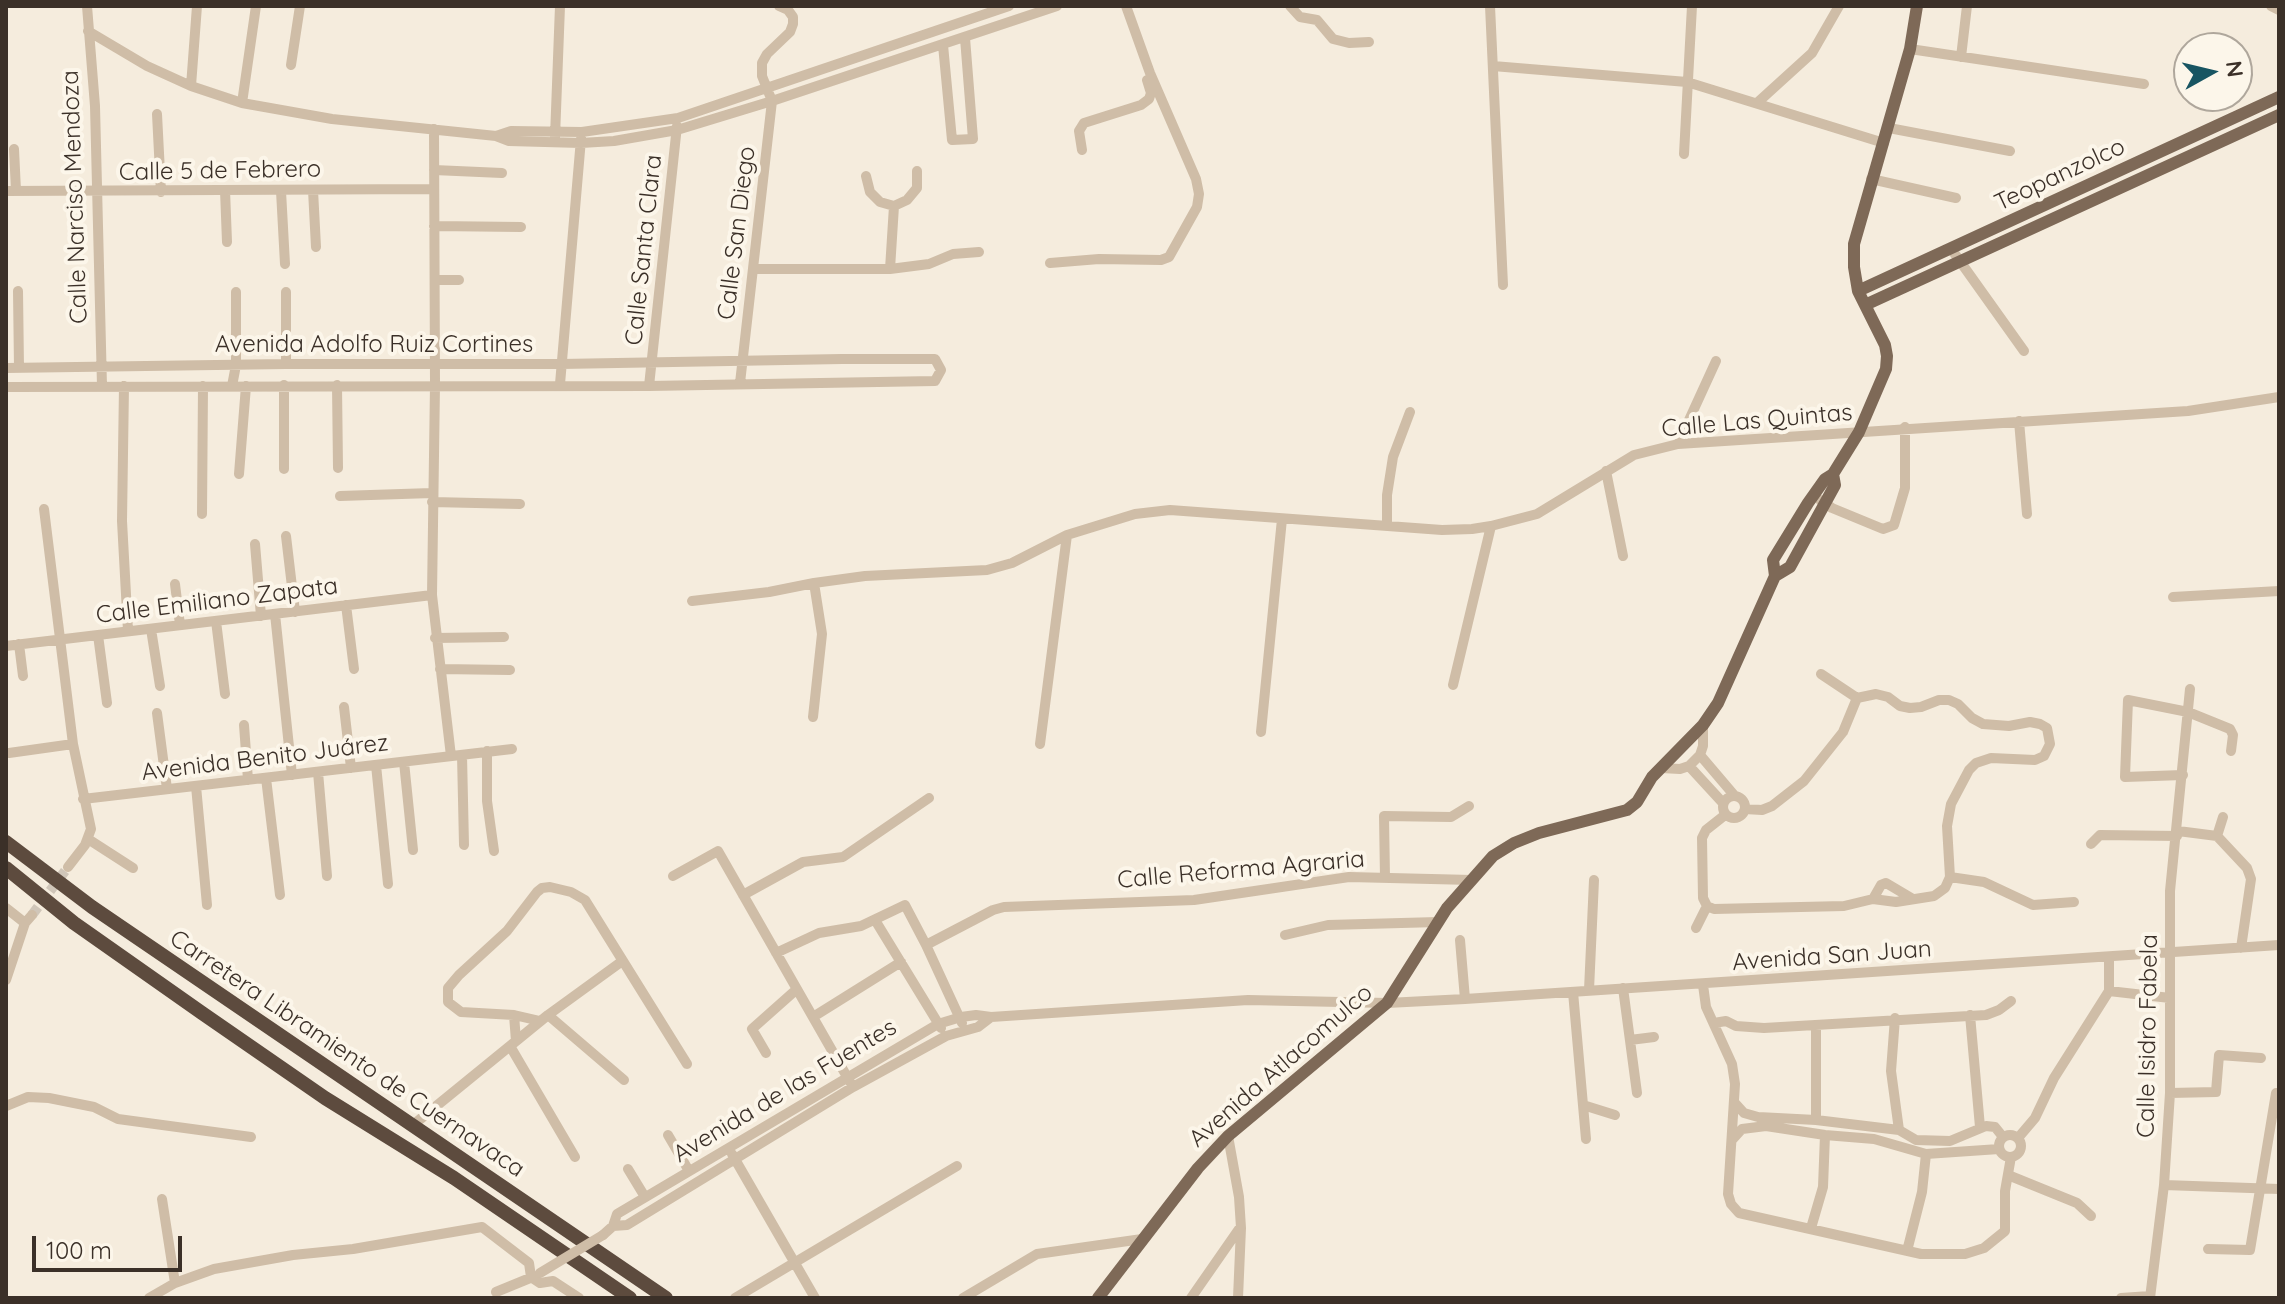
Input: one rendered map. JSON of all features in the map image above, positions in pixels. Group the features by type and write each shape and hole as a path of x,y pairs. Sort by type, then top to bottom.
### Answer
{"highway":[{"name":"Carretera Libramiento de Cuernavaca","path":"6,842 92,907 339,1078 666,1298"},
{"name":"Carretera Libramiento de Cuernavaca","path":"6,868 74,923 325,1098 454,1178 630,1298"},
{"path":"6,878 34,892"}],"main road":[{"name":"Avenida Atlacomulco","path":"1098,1298 1198,1168 1228,1136 1387,1003 1438,922 1493,856 1514,843 1627,810 1637,802 1661,768 1703,725 1718,703 1775,576 1773,560 1859,432 1886,369 1887,356 1858,291 1854,244 1910,49 1917,6"},
{"name":"Teopanzolco","path":"1858,291 2279,97"},
{"name":"Teopanzolco","path":"1865,305 2279,115"},
{"path":"2138,163 2146,177"},
{"name":"Avenida Atlacomulco","path":"1775,576 1790,567 1835,485 1833,474"}],"street":[{"name":"Calle Narciso Mendoza","path":"87,6 95,106 102,386"},
{"path":"191,86 197,6"},
{"path":"242,103 256,6"},
{"path":"291,65 300,6"},
{"path":"555,137 560,6"},
{"path":"767,89 762,76 762,63 790,32 793,24 788,10 779,6"},
{"path":"678,124 988,10 1009,6"},
{"path":"88,31 147,66 191,86 242,103 332,119 496,136 511,131 582,138 678,124 772,101 1055,6"},
{"path":"1050,263 1099,259 1161,260 1169,257 1197,207 1199,194 1196,179 1150,73 1126,6"},
{"path":"1290,6 1300,17 1317,20 1333,39 1349,43 1369,42"},
{"path":"1490,6 1503,285"},
{"path":"1684,154 1692,6"},
{"path":"1757,103 1812,53 1839,6"},
{"path":"1961,57 1967,6"},
{"path":"2271,6 2279,10"},
{"path":"943,45 952,140 973,139 965,38"},
{"path":"1910,49 2144,84"},
{"path":"1493,66 1687,82 1884,143"},
{"path":"1082,150 1079,131 1084,123 1141,105 1149,99 1151,93 1145,75 1150,73"},
{"name":"Calle San Diego","path":"740,383 772,101 767,89"},
{"path":"157,114 161,192"},
{"name":"Calle Santa Clara","path":"649,386 678,124"},
{"path":"1889,128 2010,151"},
{"path":"434,129 432,595 435,638 457,755 464,845"},
{"path":"560,384 582,138"},
{"path":"11,191 14,149"},
{"path":"434,170 502,173"},
{"path":"866,176 870,192 880,202 894,206 907,200 917,188 917,171"},
{"path":"1871,179 1956,198"},
{"name":"Calle 5 de Febrero","path":"11,191 434,189"},
{"path":"225,190 227,242"},
{"path":"313,190 316,247"},
{"path":"281,191 285,264"},
{"path":"890,269 894,206"},
{"path":"434,226 521,227"},
{"path":"1952,250 2024,351"},
{"path":"753,269 890,269 929,264 953,254 979,252"},
{"path":"435,280 459,280"},
{"path":"18,291 19,368"},
{"path":"232,386 236,365 236,292"},
{"path":"286,292 286,364"},
{"path":"837,381 838,359"},
{"name":"Avenida Adolfo Ruiz Cortines","path":"6,368 935,359 941,370 935,381 649,386 6,387"},
{"path":"1678,444 1716,361"},
{"path":"49,367 49,387"},
{"path":"284,385 284,469"},
{"path":"337,385 338,468"},
{"path":"124,386 122,521 128,631"},
{"path":"202,514 203,386"},
{"path":"239,474 246,386"},
{"name":"Calle Las Quintas","path":"692,601 865,576 987,570 1012,563 1067,535 1135,514 1170,510 1442,530 1491,526 1537,514 1634,455 1678,444 2188,411 2279,397"},
{"path":"1387,526 1387,495 1393,457 1410,412"},
{"path":"2019,421 2027,514"},
{"path":"1814,495 1825,504 1883,529 1894,525 1905,488 1905,427"},
{"path":"1606,471 1623,556"},
{"path":"340,496 520,504"},
{"path":"44,509 73,744 91,829 88,839 68,867"},
{"path":"1261,732 1282,519"},
{"path":"1453,685 1491,526"},
{"path":"1040,744 1067,535"},
{"path":"286,536 295,612"},
{"path":"255,544 260,612"},
{"path":"813,717 822,634 814,583"},
{"path":"175,584 180,625"},
{"path":"2173,597 2279,591"},
{"name":"Calle Emiliano Zapata","path":"6,646 216,621 260,612 275,614 432,595"},
{"path":"346,605 354,669"},
{"path":"275,614 292,775"},
{"path":"216,621 225,694"},
{"path":"151,629 160,686"},
{"path":"98,635 107,703"},
{"path":"435,638 504,637"},
{"path":"19,644 23,676"},
{"path":"440,669 510,670"},
{"path":"1734,795 1726,799 1724,809 1702,838 1703,898 1707,906 1714,909 1844,906 1873,899 1896,902 1934,896 1945,888 1950,877 1947,826 1960,782 1976,763 1991,758 2035,760 2044,756 2050,744 2047,728 2030,722 2009,726 1983,724 1949,700 1910,708 1876,694 1857,698 1821,674"},
{"name":"Calle Isidro Fabela","path":"2150,1297 2164,1185 2170,1093 2170,891 2190,689"},
{"path":"1689,766 1735,819 1745,809 1762,810 1772,806 1804,781 1843,732 1857,698"},
{"path":"2183,775 2125,777 2128,700 2188,712 2230,729 2233,735 2231,751"},
{"path":"344,707 351,768"},
{"path":"157,713 167,789"},
{"path":"244,725 248,780"},
{"path":"1661,768 1689,766 1700,755 1703,725"},
{"path":"9,753 73,744"},
{"name":"Avenida Benito Juárez","path":"83,799 512,749"},
{"path":"487,751 487,801 494,851"},
{"path":"1700,755 1734,795 1743,800 1745,809"},
{"path":"404,762 413,850"},
{"path":"376,765 388,884"},
{"path":"318,772 327,876"},
{"path":"266,778 280,895"},
{"path":"196,786 207,905"},
{"path":"743,895 803,862 843,857 929,798"},
{"path":"1385,878 1384,816 1451,817 1469,806"},
{"path":"2217,836 2223,817"},
{"path":"2091,844 2100,835 2217,836 2247,868 2251,879 2241,948"},
{"path":"88,839 133,868"},
{"path":"673,876 718,851 853,1087"},
{"name":"Calle Reforma Agraria","path":"926,945 1004,907 1194,900 1349,877 1472,880"},
{"path":"1950,877 1984,882 2033,905 2074,902"},
{"path":"1589,990 1594,880"},
{"path":"1873,899 1881,885 1886,883 1913,899"},
{"path":"624,1080 544,1018 461,1012 448,1002 448,988 507,931 542,888 571,892 585,900 687,1064"},
{"path":"776,953 819,933 875,920 905,905 961,1017 963,1030"},
{"path":"1696,928 1707,906"},
{"path":"6,908 28,919 7,973"},
{"path":"875,920 946,1036"},
{"path":"1285,935 1328,925 1438,922"},
{"path":"1460,940 1465,999"},
{"name":"Avenida San Juan","path":"1387,1003 1703,985 2279,945"},
{"path":"1703,985 1706,1007 1732,1064 1735,1084 1728,1194 1731,1204 1739,1213 1811,1228 1874,1246 1921,1254 1965,1254 1984,1248 2005,1231 2005,1191 2011,1157 2020,1150 2018,1138 2035,1118 2054,1078 2109,991 2109,958"},
{"path":"413,1125 544,1018 621,962"},
{"path":"813,1017 901,962"},
{"path":"1623,988 1637,1093"},
{"path":"766,1053 752,1029 797,989"},
{"path":"2109,991 2170,998"},
{"path":"1573,992 1586,1139"},
{"name":"Avenida de las Fuentes","path":"496,1292 536,1275 603,1235 613,1226 617,1214 938,1024 976,1015 991,1017 1248,1000 1387,1003"},
{"path":"1714,1023 1726,1021 1736,1026 1764,1028 1986,1015 2011,1001"},
{"path":"514,1015 513,1043 575,1157"},
{"path":"1970,1015 1980,1127"},
{"name":"Avenida de las Fuentes","path":"613,1226 627,1225 853,1087 946,1036 978,1027 991,1017"},
{"path":"1895,1018 1891,1071 1899,1130"},
{"path":"1723,1041 1736,1026"},
{"path":"1816,1026 1816,1120"},
{"path":"1630,1040 1654,1037"},
{"path":"2170,1093 2216,1092 2219,1055 2261,1058"},
{"path":"2208,1249 2250,1250 2276,1093"},
{"path":"6,1106 28,1097 49,1098 94,1107 118,1119 251,1137"},
{"path":"1734,1102 1744,1113 1758,1117 1899,1130 1916,1140 1950,1141 1980,1127 1995,1127 2003,1137"},
{"path":"1583,1105 1615,1115"},
{"path":"1732,1140 1742,1129 1766,1126 1874,1139 1926,1154 1999,1149"},
{"path":"668,1135 689,1171"},
{"path":"1811,1228 1823,1187 1825,1135"},
{"path":"2003,1137 2011,1135 2018,1138"},
{"path":"1228,1136 1241,1228 1238,1298"},
{"path":"1999,1149 2003,1137"},
{"path":"728,1147 815,1298"},
{"path":"1999,1149 2011,1157"},
{"path":"1907,1251 1922,1192 1926,1154"},
{"path":"735,1298 957,1166"},
{"path":"628,1169 645,1197"},
{"path":"2008,1175 2077,1203 2091,1216"},
{"path":"2164,1185 2279,1189"},
{"path":"162,1199 175,1283"},
{"path":"149,1298 175,1283 214,1269 482,1227 529,1263 540,1283 553,1281 579,1298"},
{"path":"1191,1298 1241,1228"},
{"path":"963,1298 1037,1254 1142,1239"},
{"path":"2121,1298 2150,1297"}],"tunnel":[{"path":"32,915 68,867"}]}
